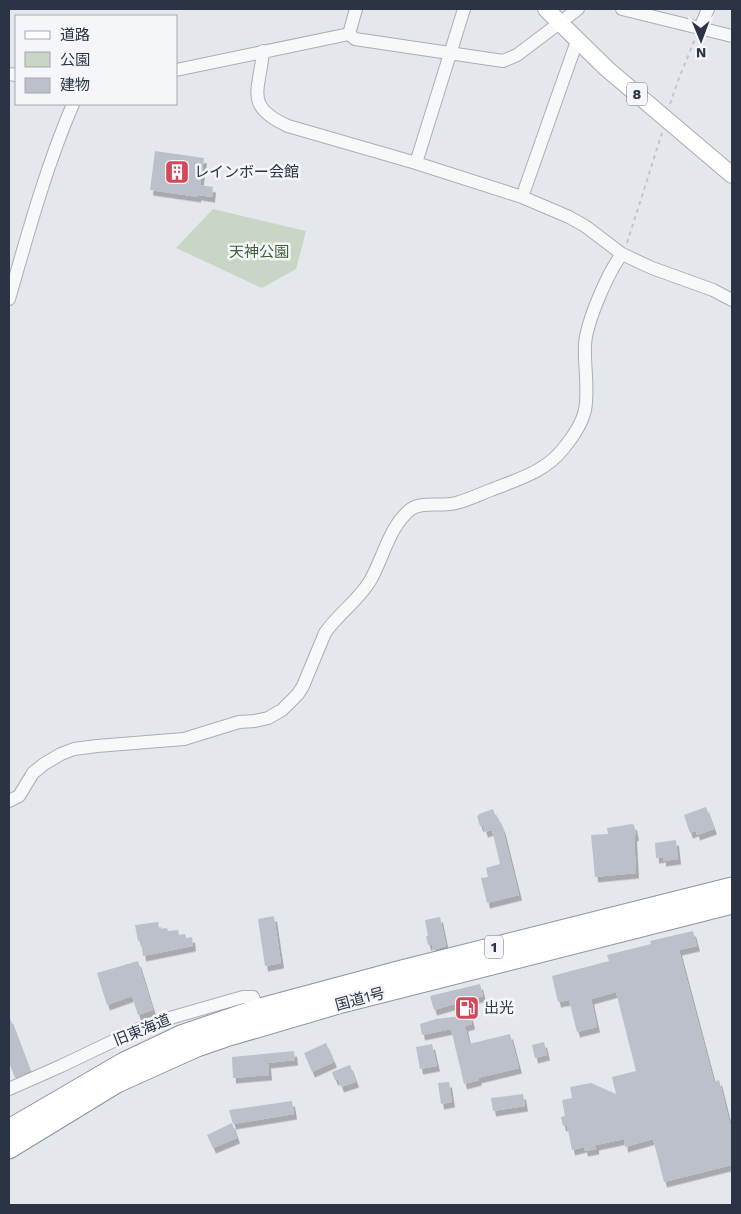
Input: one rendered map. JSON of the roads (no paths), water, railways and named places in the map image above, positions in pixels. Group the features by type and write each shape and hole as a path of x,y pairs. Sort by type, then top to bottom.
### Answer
{"highway":[{"name":"国道1号","path":"9,1129 124,1062 181,1035 260,1017 405,978 725,898"},
{"name":"国道1号","path":"9,1149 117,1083 197,1048 260,1017"}],"main road":[{"name":"8","path":"546,9 606,68 732,175"}],"street":[{"path":"349,34 356,9"},
{"path":"416,163 464,9"},
{"path":"349,34 355,39 503,61 509,60 578,9"},
{"path":"622,9 732,36"},
{"path":"700,28 708,9"},
{"path":"178,70 349,34"},
{"path":"522,197 577,40"},
{"path":"263,51 257,97 260,108 272,119 288,126 416,163 522,197 570,217 622,254 652,268 713,290 732,300"},
{"path":"9,299 36,208 72,105"},
{"path":"9,802 19,796 33,773 52,758 67,752 97,746 184,739 239,722 268,718 282,710 298,694 303,686 330,625 363,592 394,529 412,509 457,503 527,477 544,467 561,451 573,435 585,410 586,332 609,274 622,254"},
{"name":"旧東海道","path":"9,1089 149,1024 243,997 253,998 260,1017"}],"place":[{"name":"レインボー会館","path":"177,172"},
{"name":"出光","path":"467,1008"}],"park label":[{"name":"天神公園","path":"259,252"}]}
